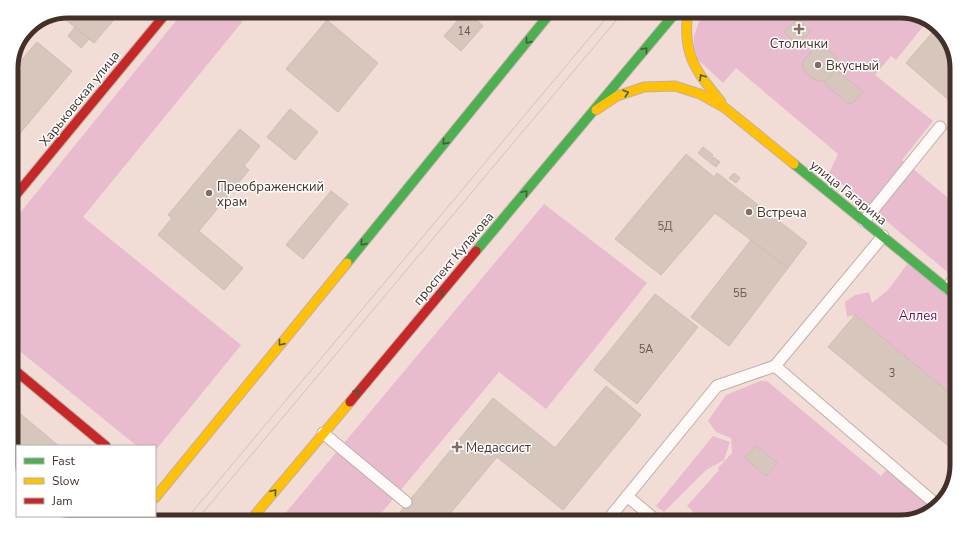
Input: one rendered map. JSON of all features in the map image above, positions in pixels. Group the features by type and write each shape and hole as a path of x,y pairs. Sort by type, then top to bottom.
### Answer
{"main road":[{"name":"Харьковская улица","path":"18,193 162,18"},
{"path":"157,492 546,18"},
{"name":"проспект Кулакова","path":"255,515 671,18"},
{"path":"687,18 686,34 691,60 725,108"},
{"path":"593,112 617,96 644,87 675,86 700,94 725,108"},
{"name":"улица Гагарина","path":"725,108 950,291"},
{"path":"18,373 105,445"}],"lane":[{"path":"864,221 940,127"},
{"path":"612,515 717,386 775,366 883,236"},
{"path":"947,288 950,284"},
{"path":"775,366 933,502"},
{"path":"324,433 406,502"},
{"path":"628,496 650,515"}],"green space":[{"path":"178,18 245,18 83,217 241,345 156,450 156,445 136,445 18,350 18,215"},
{"path":"700,18 907,18 924,25 896,60 891,56 875,75 933,121 902,160 950,199 950,274 829,173 838,154 736,68 723,83 693,55 694,36"},
{"path":"544,204 647,283 546,409 499,372 380,515 284,515"},
{"name":"Аллея","path":"911,259 950,291 950,393 855,315 847,317 845,302 855,295 869,292 872,303 888,290"},
{"path":"760,381 767,381 881,476 891,465 933,502 931,505 919,511 907,515 697,515 687,506 732,453 731,438 716,432 708,421 726,395"},
{"path":"713,436 730,442 724,460 706,470 664,512 656,506"}],"building":[{"path":"64,18 115,18 94,43"},
{"path":"460,18 474,18 483,26 461,51 444,36"},
{"path":"797,18 811,31 798,45 784,32"},
{"path":"327,20 378,63 338,112 286,69"},
{"path":"75,27 89,39 81,48 68,36"},
{"path":"934,31 942,40 949,58 950,101 906,63"},
{"path":"37,42 72,71 18,136 18,74 23,68 18,64"},
{"path":"824,46 835,56 837,68 825,82 813,79 804,71 802,63 813,49"},
{"path":"836,69 863,92 852,104 848,103 827,86 825,82"},
{"path":"290,109 318,132 295,160 267,137"},
{"path":"950,124 950,132 946,129"},
{"name":"Преображенский храм","path":"240,129 260,146 244,166 249,170 199,231 243,268 224,290 158,235 172,218 168,215"},
{"path":"703,147 713,155 708,161 698,153"},
{"path":"686,154 714,177 717,173 807,243 788,268 715,213 661,275 615,239"},
{"path":"713,157 720,162 716,167 709,162"},
{"path":"734,173 740,178 736,183 729,178"},
{"path":"331,191 348,204 303,259 286,245"},
{"path":"751,240 788,268 729,346 691,317"},
{"path":"655,294 698,327 637,404 594,370"},
{"path":"855,315 950,393 950,447 828,347"},
{"path":"606,386 641,415 563,510 497,457 449,515 398,515 493,398 555,448"},
{"path":"18,412 58,445 18,445"},
{"path":"756,445 777,463 766,476 745,458"}],"tram line":[{"path":"190,515 606,18"},
{"path":"201,515 618,18"}],"traffic: fast":[{"path":"347,263 546,18"},
{"path":"476,251 671,18"},
{"path":"794,164 950,291"}],"traffic: slow":[{"path":"688,18 687,39 692,61 721,102"},
{"path":"596,110 617,96 644,87 675,86 700,94 725,108 794,164"},
{"path":"156,497 347,263"},
{"path":"255,515 350,402"}],"traffic: jam":[{"path":"18,193 162,18"},
{"path":"350,402 476,251"},
{"path":"18,373 105,445"}],"place":[{"name":"Столички","path":"799,29"},
{"name":"Вкусный","path":"818,65"},
{"name":"Преображенский храм","path":"209,193"},
{"name":"Встреча","path":"749,212"},
{"name":"Медассист","path":"457,447"}]}
